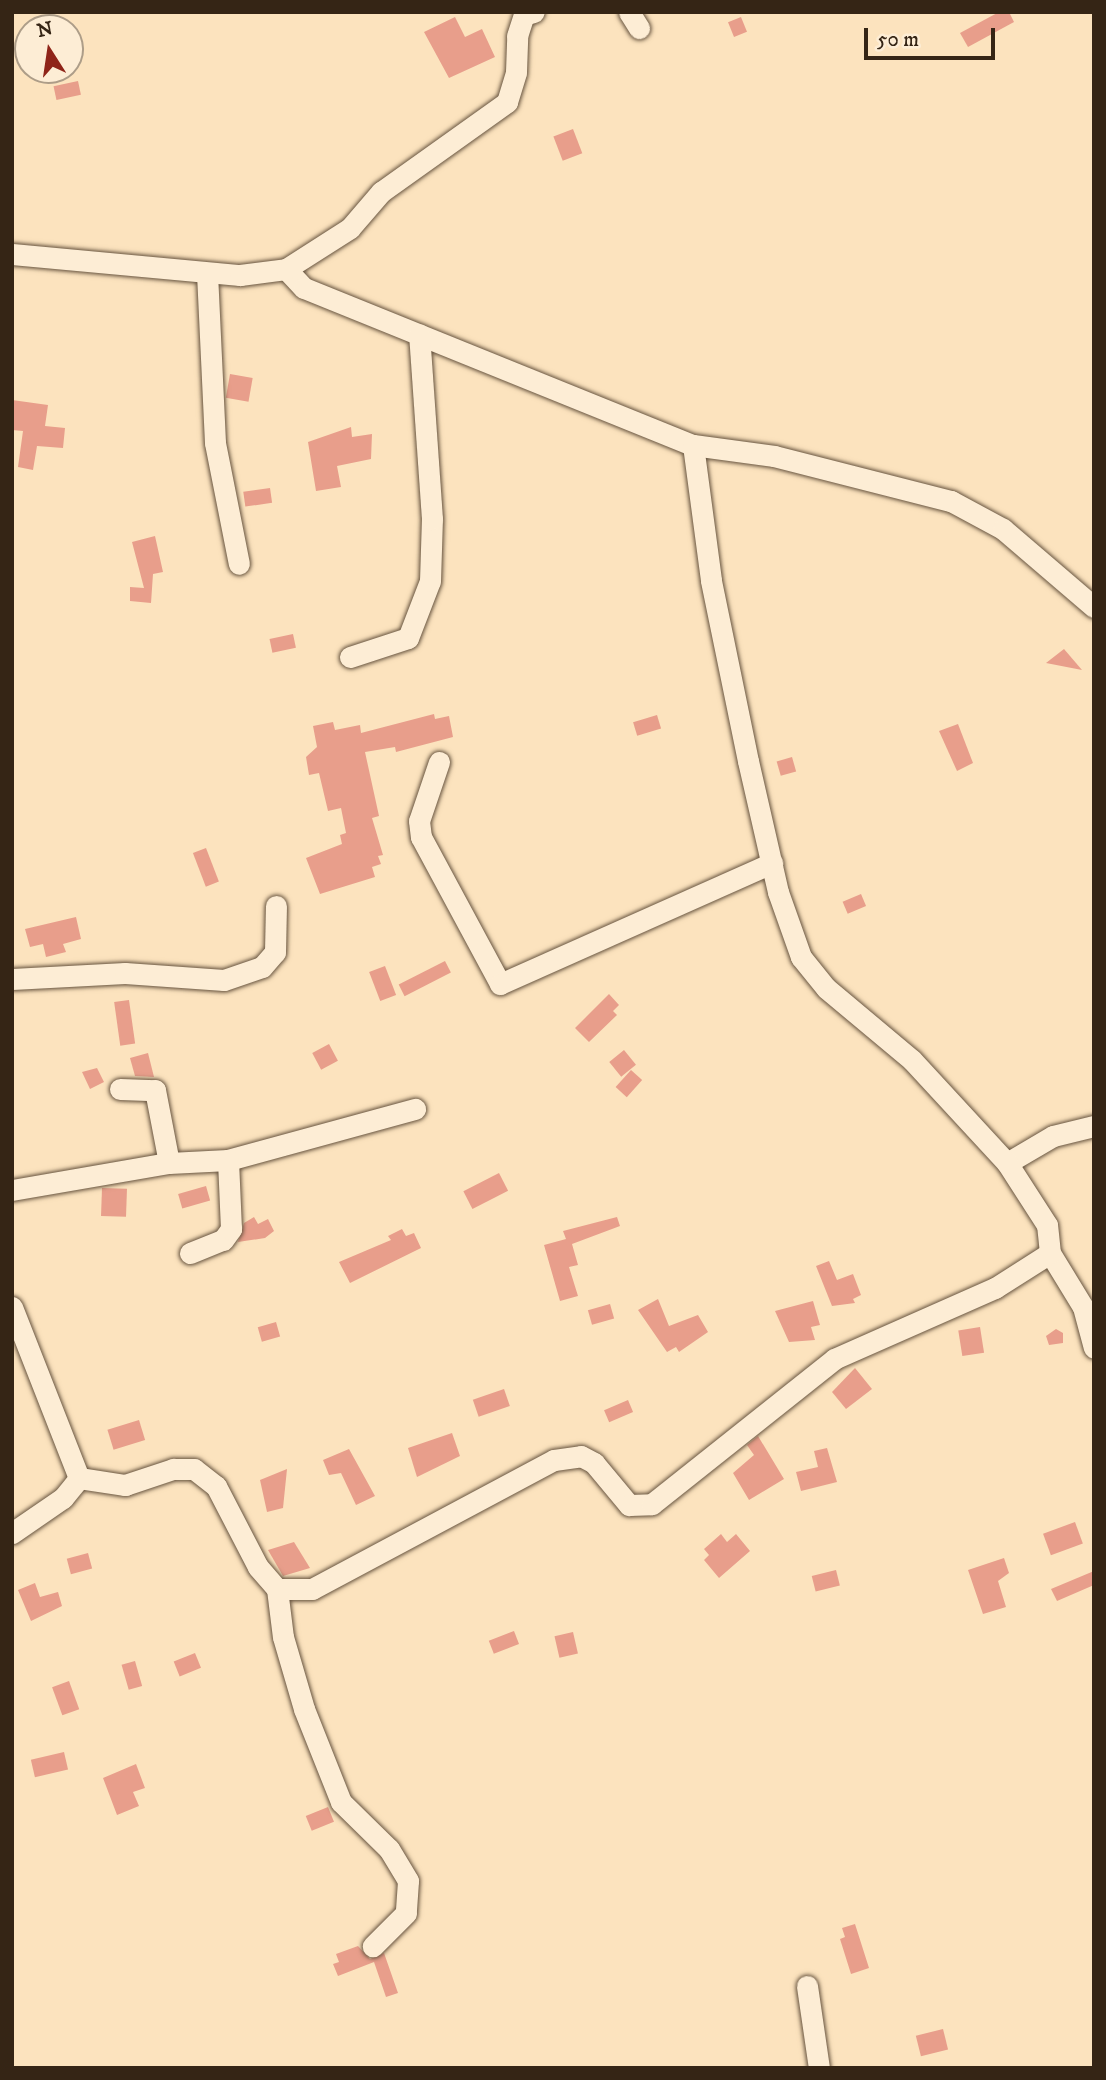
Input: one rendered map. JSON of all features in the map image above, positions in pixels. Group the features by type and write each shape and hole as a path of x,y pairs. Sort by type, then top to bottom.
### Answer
{"street":[{"path":"12,254 208,274 286,269 350,228 381,192 507,102 516,72 517,36 524,15 534,12"},
{"path":"286,269 304,288 693,445 774,456 951,501 1003,529 1094,607"},
{"path":"208,274 215,443 239,564"},
{"path":"350,657 408,638 430,582 432,519 419,334"},
{"path":"693,445 711,580 772,863 810,971 912,1060 1007,1163 1047,1225 1050,1253 1083,1307 1094,1348"},
{"path":"439,762 419,821 421,837 500,984 772,863"},
{"path":"12,979 125,973 224,980 262,967 275,952 276,906"},
{"path":"120,1089 155,1090 169,1163"},
{"path":"12,1190 169,1163 229,1160 415,1109"},
{"path":"1007,1163 1053,1136 1094,1126"},
{"path":"190,1253 223,1240 231,1228 229,1160"},
{"path":"277,1588 312,1589 554,1460 581,1456 594,1463 629,1505 652,1504 834,1359 995,1288 1050,1253"},
{"path":"12,1307 79,1478"},
{"path":"79,1478 125,1485 173,1469 194,1469 216,1486 258,1567 277,1588 283,1637 304,1709 341,1802 389,1849 408,1881 406,1913 373,1945"},
{"path":"12,1533 63,1498 79,1478"},
{"path":"807,1986 820,2068"}],"building":[{"path":"999,12 1009,12 1014,22 968,47 960,33"},
{"path":"455,17 465,37 482,29 495,57 449,78 424,32"},
{"path":"741,17 747,32 734,37 728,22"},
{"path":"79,84 81,95 56,100 54,86"},
{"path":"573,129 582,153 563,161 553,137"},
{"path":"230,374 253,378 248,402 226,398"},
{"path":"12,400 48,405 45,426 65,428 63,448 37,446 33,470 18,467 23,431 12,430"},
{"path":"351,427 352,437 372,434 371,459 337,466 341,487 316,491 308,442"},
{"path":"270,488 272,503 245,507 243,492"},
{"path":"155,536 163,572 153,574 151,603 130,601 130,587 144,588 132,542"},
{"path":"293,634 296,648 272,653 270,639"},
{"path":"1064,649 1082,670 1046,663"},
{"path":"434,714 435,719 449,716 453,737 396,752 395,747 365,752 379,816 372,818 383,855 378,856 381,864 372,867 375,877 320,894 306,858 342,844 340,835 346,833 341,808 328,811 319,773 309,775 306,757 317,747 313,726 333,722 335,730 360,725 361,733"},
{"path":"657,715 661,728 637,736 633,722"},
{"path":"958,724 973,763 957,771 939,731"},
{"path":"792,757 796,771 781,776 777,761"},
{"path":"206,848 219,882 206,887 193,853"},
{"path":"861,894 866,906 848,914 843,902"},
{"path":"76,917 81,939 63,944 66,952 46,957 43,944 30,947 25,929"},
{"path":"445,961 451,973 405,996 399,985"},
{"path":"385,966 396,995 380,1001 369,972"},
{"path":"609,994 619,1005 613,1011 617,1015 589,1042 575,1028"},
{"path":"129,1000 135,1044 120,1046 114,1002"},
{"path":"329,1044 338,1061 321,1070 312,1053"},
{"path":"624,1050 636,1065 621,1077 609,1062"},
{"path":"148,1053 154,1077 135,1076 130,1058"},
{"path":"97,1068 104,1082 90,1089 82,1072"},
{"path":"631,1070 642,1080 627,1097 616,1087"},
{"path":"499,1173 508,1191 472,1209 463,1191"},
{"path":"206,1186 210,1200 182,1208 178,1194"},
{"path":"102,1188 127,1189 126,1217 101,1216"},
{"path":"254,1217 258,1224 268,1219 274,1231 265,1238 238,1242 244,1223"},
{"path":"617,1217 620,1226 572,1244 578,1265 569,1267 578,1296 560,1301 544,1245 566,1239 563,1231"},
{"path":"402,1229 406,1236 414,1233 421,1248 350,1283 339,1262 391,1240 388,1236"},
{"path":"829,1261 837,1280 853,1274 861,1295 853,1299 855,1303 832,1306 816,1266"},
{"path":"658,1299 669,1326 698,1315 708,1332 679,1352 676,1347 667,1352 638,1310"},
{"path":"813,1301 820,1325 811,1327 815,1340 789,1342 775,1311"},
{"path":"610,1304 614,1318 592,1325 588,1310"},
{"path":"276,1322 280,1336 262,1342 258,1327"},
{"path":"980,1327 984,1353 962,1356 958,1330"},
{"path":"1056,1329 1063,1333 1063,1343 1049,1345 1046,1336"},
{"path":"855,1368 872,1389 846,1409 832,1392"},
{"path":"504,1389 510,1406 479,1417 473,1400"},
{"path":"628,1400 633,1412 609,1422 604,1410"},
{"path":"139,1420 145,1440 114,1450 107,1430"},
{"path":"452,1433 460,1456 417,1477 408,1448"},
{"path":"758,1436 784,1479 749,1500 733,1473 754,1455 747,1445"},
{"path":"827,1448 837,1482 801,1491 796,1472 818,1467 814,1451"},
{"path":"349,1449 375,1496 356,1505 341,1473 329,1475 323,1460"},
{"path":"287,1469 283,1508 267,1512 260,1480"},
{"path":"1075,1522 1083,1544 1051,1555 1043,1534"},
{"path":"721,1534 727,1542 736,1534 750,1551 719,1578 704,1560 709,1555 704,1549"},
{"path":"294,1542 310,1568 283,1576 268,1550"},
{"path":"88,1553 92,1568 71,1574 67,1559"},
{"path":"1004,1558 1009,1573 998,1581 1006,1607 983,1614 968,1570"},
{"path":"836,1570 840,1586 816,1592 812,1576"},
{"path":"1094,1571 1094,1585 1057,1601 1051,1589"},
{"path":"35,1583 40,1597 58,1592 62,1606 31,1621 18,1590"},
{"path":"514,1631 519,1644 494,1654 489,1641"},
{"path":"573,1632 578,1653 559,1658 554,1636"},
{"path":"195,1653 201,1668 180,1676 174,1662"},
{"path":"135,1661 142,1686 129,1690 122,1665"},
{"path":"69,1681 79,1709 62,1715 52,1687"},
{"path":"64,1752 68,1770 35,1777 31,1760"},
{"path":"136,1764 145,1788 133,1792 139,1806 117,1815 103,1778"},
{"path":"328,1807 334,1822 312,1831 306,1816"},
{"path":"855,1924 869,1968 851,1974 840,1939 845,1937 842,1928"},
{"path":"358,1946 370,1959 384,1953 398,1993 386,1997 374,1962 338,1976 333,1964 339,1962 336,1954"},
{"path":"943,2029 948,2049 921,2056 916,2036"}]}
